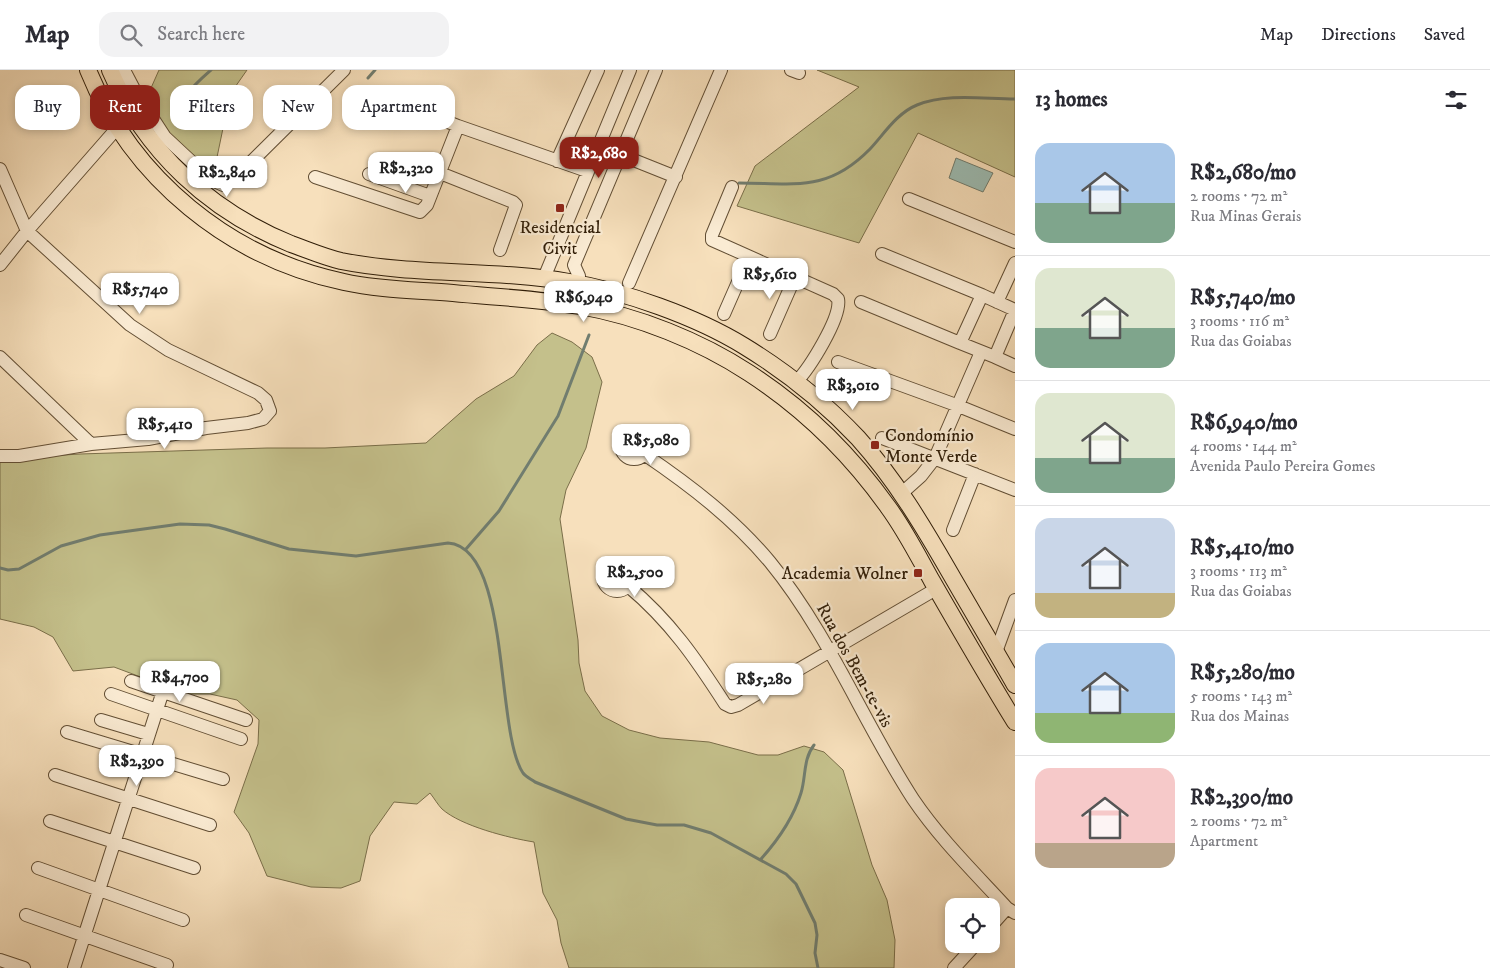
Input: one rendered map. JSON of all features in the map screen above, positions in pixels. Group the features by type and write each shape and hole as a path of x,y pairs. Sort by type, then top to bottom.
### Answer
{"main road":[{"path":"88,70 95,85"},
{"path":"110,70 136,117 166,156 218,204 259,230 312,252 340,260 406,269 544,278 577,283 626,296 706,326 743,345 796,382 858,439 902,493 996,652 1013,676"},
{"path":"120,130 151,172 186,206 238,243 275,260 333,280 354,284 549,302 590,308 666,332 731,362 796,408 853,463 893,514 983,671 1015,722"}],"street":[{"path":"124,70 165,137 210,179 223,185 238,174 344,70"},
{"path":"557,160 598,70"},
{"path":"544,278 630,70"},
{"path":"577,283 579,276 574,265 656,70"},
{"path":"629,283 721,70"},
{"path":"455,125 587,171"},
{"path":"315,177 415,212 423,211 458,126"},
{"path":"0,265 27,231 115,130"},
{"path":"621,154 676,177"},
{"path":"0,170 27,231 130,325 168,350 258,394 269,404 270,410 263,418 248,423 206,428 148,439 91,444 19,456 0,456"},
{"path":"440,173 513,202 516,205 500,250"},
{"path":"369,174 430,196"},
{"path":"732,187 712,240 833,294 839,302 815,358 796,382"},
{"path":"909,199 1015,242"},
{"path":"882,254 1015,310 995,357"},
{"path":"724,314 749,257"},
{"path":"997,302 1015,263"},
{"path":"770,334 795,277"},
{"path":"960,343 982,296"},
{"path":"861,302 1015,366"},
{"path":"902,493 935,458 956,405 981,352"},
{"path":"0,357 91,444"},
{"path":"838,362 956,405 1015,430"},
{"path":"882,438 1015,490"},
{"name":"Rua dos Bem-te-vis","path":"644,454 716,506 748,537 795,595 829,652 883,751 915,801 947,842 1011,911"},
{"path":"953,530 975,474"},
{"path":"628,586 669,624 693,654 728,706 738,705 936,589"},
{"path":"996,652 1015,600"},
{"path":"131,681 246,720"},
{"path":"74,968 141,754 163,692"},
{"path":"111,694 241,739"},
{"path":"101,720 148,734"},
{"path":"67,732 223,779"},
{"path":"56,775 210,825"},
{"path":"50,821 194,868"},
{"path":"38,868 183,920"},
{"path":"1000,919 1011,911"},
{"path":"26,915 167,966"},
{"path":"954,968 968,953"},
{"path":"0,960 24,968"}],"shaded area":[{"path":"159,70 247,70 236,85 170,85 170,130 223,130 211,176 160,124 160,85 152,85"},
{"path":"817,70 1015,70 1015,177 918,133 859,243 737,206 755,166 859,87"},
{"path":"552,333 572,342 592,357 602,382 586,448 566,490 560,519 578,640 579,663 585,691 602,716 629,730 660,738 709,742 758,755 778,755 804,746 824,752 843,770 872,865 887,900 895,940 894,968 569,968 561,943 557,920 543,893 534,842 512,838 461,821 442,809 430,793 417,804 394,802 370,836 360,881 341,888 311,887 267,876 249,833 234,812 258,744 259,720 237,700 210,694 186,694 114,667 73,671 53,637 34,627 0,619 0,459 80,454 325,448 426,443 476,399 514,376 537,345"}],"water":[{"path":"956,158 993,173 983,192 949,178"}],"waterway":[{"path":"195,85 211,70"},
{"path":"368,78 375,70"},
{"path":"739,183 809,183 839,173 870,149 903,113 929,101 953,98 1015,99"},
{"path":"466,549 499,511 558,416 589,335"},
{"path":"0,568 8,570 19,569 61,546 100,535 180,524 209,525 289,549 356,556 448,543 468,552 482,575 492,607 499,644 508,720 514,752 523,773 535,782 626,819 657,825 684,825 711,833 786,874 796,884 815,923 817,935 815,953 818,968"},
{"path":"761,859 779,837 794,812 803,787 806,762 814,745"}],"place":[{"name":"Residencial Civit","path":"560,208"},
{"name":"Condomínio Monte Verde","path":"875,445"},
{"name":"Academia Wolner","path":"918,573"}]}
